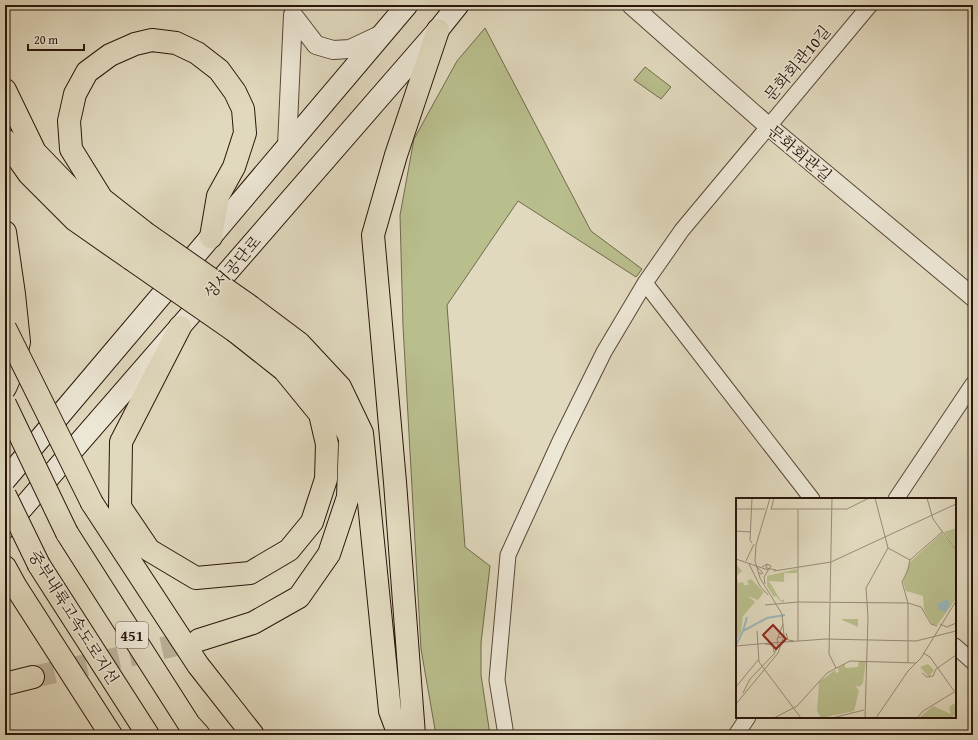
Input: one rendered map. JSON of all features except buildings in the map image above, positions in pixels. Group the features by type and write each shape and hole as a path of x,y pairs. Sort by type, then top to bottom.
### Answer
{"highway":[{"path":"414,735 395,482 373,235 396,155 438,30"},
{"path":"137,244 102,199 71,149 69,121 75,94 87,72 110,55 135,44 152,40 176,43 197,53 219,70 235,92 243,109 245,133 234,167 218,196 212,237"},
{"path":"5,90 35,152 90,209 243,319 294,351 329,395 350,438 348,497 329,554 299,597 253,623 199,640"},
{"path":"5,140 29,174 75,220 137,244"},
{"path":"5,232 19,342 12,372 5,388"},
{"path":"180,327 121,442 120,507 149,550 196,578 250,573 289,550 312,522 326,479 327,444 320,414 243,319"},
{"path":"243,319 299,343 340,387 362,433 390,711 399,735"},
{"path":"5,328 92,503 198,665 253,735"},
{"name":"451","path":"5,404 67,533 189,724 199,735"},
{"name":"중부내륙고속도로지선","path":"5,495 39,565 148,735"},
{"path":"5,567 16,587 111,735"},
{"path":"5,684 33,677"}],"main road":[{"path":"5,480 407,5"},
{"name":"성서공단로","path":"5,528 438,30 458,5"}],"street":[{"name":"문화회관길","path":"630,5 768,126 973,297"},
{"name":"문화회관10길","path":"506,735 497,680 508,555 560,442 604,352 645,283 682,230 870,5"},
{"path":"288,146 293,15 316,45 333,50 350,49 384,33"},
{"path":"645,283 811,498"},
{"path":"897,498 973,384"},
{"path":"956,647 973,662"},
{"path":"736,735 747,718"}],"green space":[{"path":"485,28 591,231 642,269 636,277 518,201 447,305 465,547 490,566 481,643 481,675 490,735 436,735 421,649 403,326 400,215 414,139 457,61"},
{"path":"645,67 671,87 661,99 634,80"}],"tunnel":[{"path":"33,677 199,640"}]}
